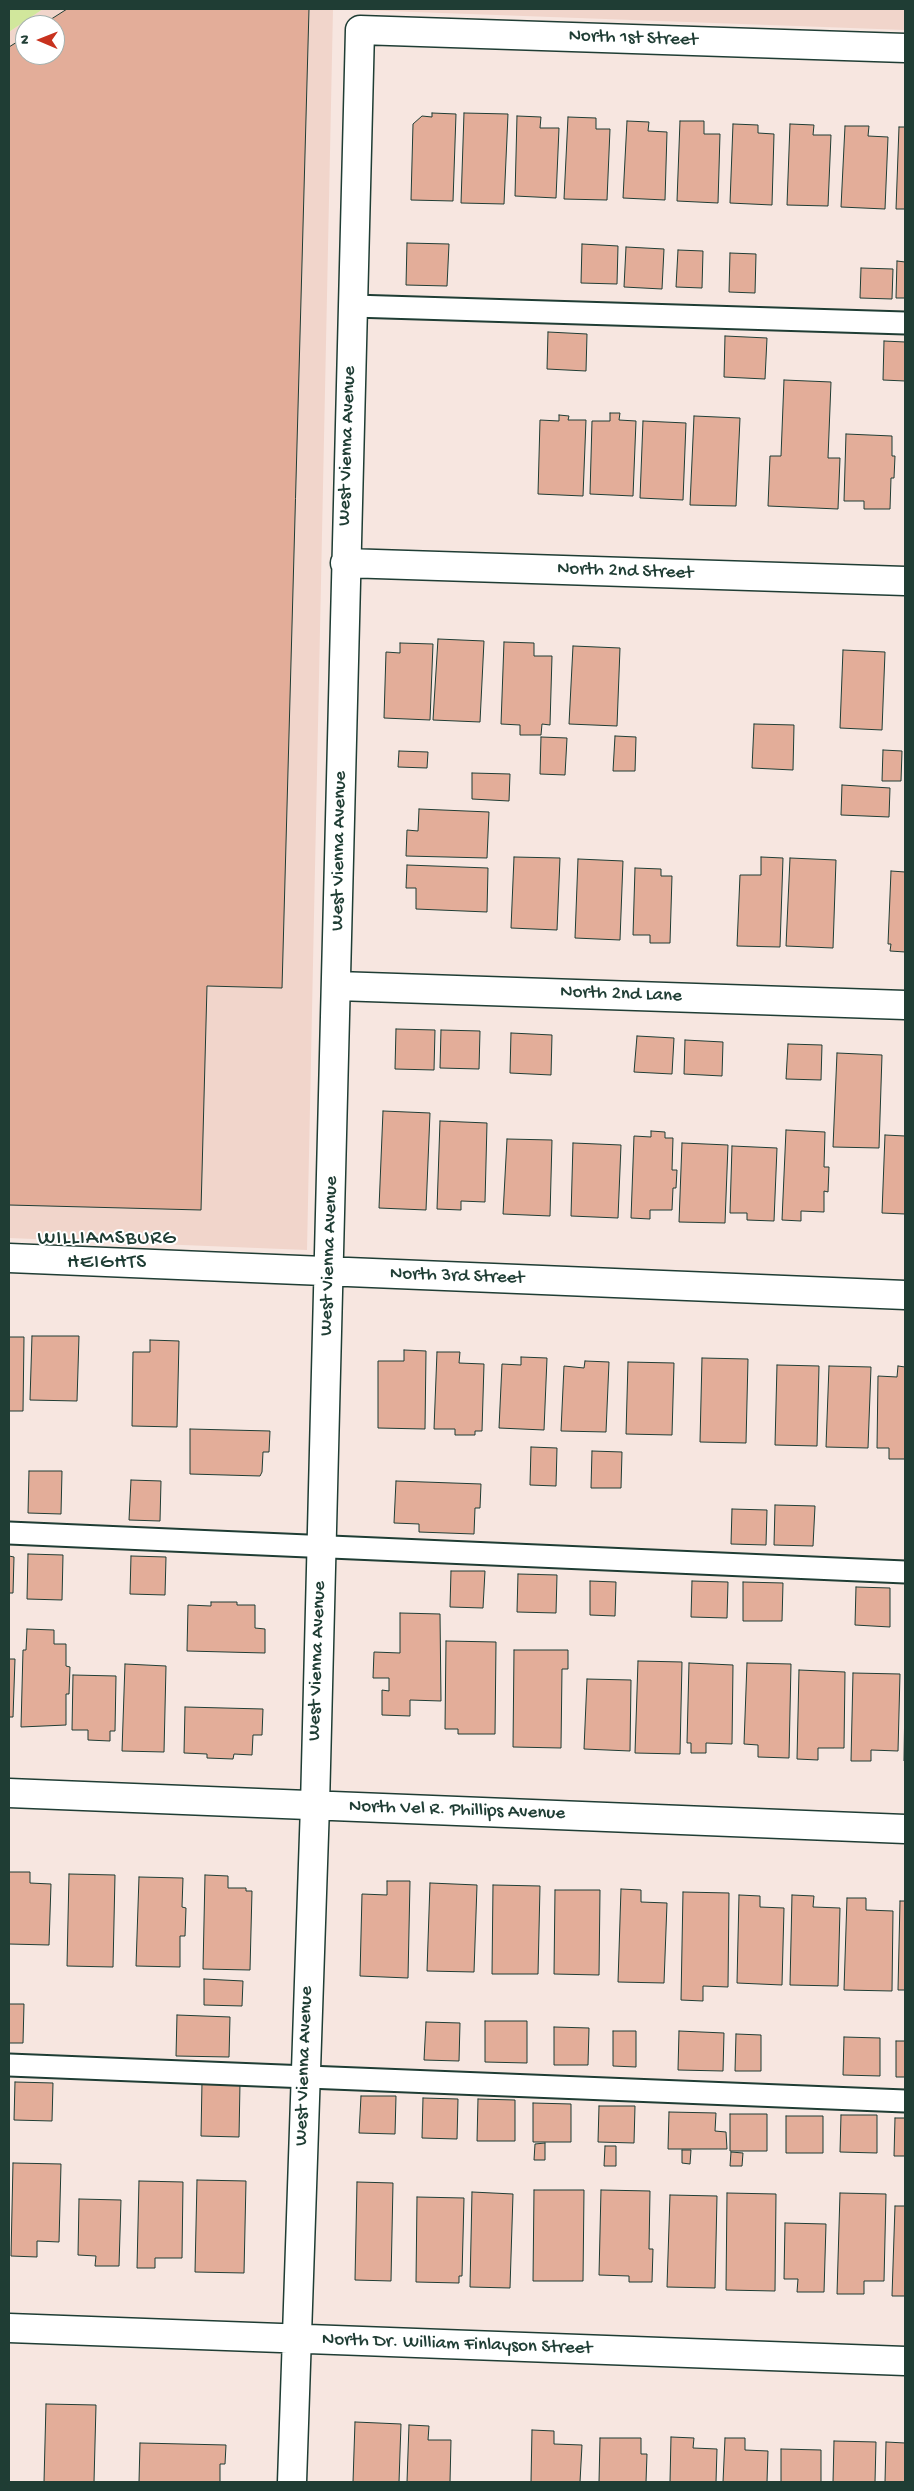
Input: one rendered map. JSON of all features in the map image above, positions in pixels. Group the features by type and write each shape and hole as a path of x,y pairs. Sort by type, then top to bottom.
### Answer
{"street":[{"name":"North 1st Street","path":"360,30 905,48"},
{"name":"West Vienna Avenue","path":"292,2482 304,2078 315,1805 360,30"},
{"name":"North 2nd Street","path":"345,563 905,581"},
{"name":"North 2nd Lane","path":"337,986 905,1005"},
{"name":"North 3rd Street","path":"9,1258 905,1296"},
{"name":"North Vel R. Phillips Avenue","path":"9,1793 905,1829"},
{"name":"North Dr. William Finlayson Street","path":"9,2328 905,2361"}],"lane":[{"path":"352,306 905,323"},
{"path":"9,1534 905,1572"},
{"path":"9,2065 905,2101"}],"shaded area":[{"path":"43,9 333,9 307,1250 9,1238 9,32 15,28 15,65 65,65 65,15 34,15"},
{"path":"333,9 905,9 905,30"}],"green space":[{"path":"9,9 43,9 34,15 15,15 15,28 9,32"}],"building":[{"path":"67,9 309,9 282,988 207,986 201,1210 9,1205 9,47 15,43 15,65 65,65 65,15 58,15"},
{"path":"432,113 456,114 453,201 411,200 413,124 422,116 432,117"},
{"path":"464,113 508,114 504,204 461,203"},
{"path":"517,116 541,117 540,128 559,128 556,198 515,196"},
{"path":"568,117 596,118 596,129 610,129 607,200 564,199"},
{"path":"627,121 649,122 648,131 667,132 665,200 623,198"},
{"path":"680,121 704,121 704,134 720,134 718,203 677,201"},
{"path":"733,124 758,125 758,133 774,134 772,205 730,203"},
{"path":"790,124 814,125 813,135 831,135 828,206 787,205"},
{"path":"845,126 869,126 868,136 888,137 885,209 841,207"},
{"path":"899,127 905,127 905,209 896,209"},
{"path":"407,243 449,244 447,286 406,285"},
{"path":"582,244 618,246 617,284 581,283"},
{"path":"626,247 664,249 662,289 624,287"},
{"path":"678,250 703,251 702,288 676,287"},
{"path":"730,253 756,254 755,293 729,292"},
{"path":"897,261 905,262 905,298 896,298"},
{"path":"861,268 893,269 892,299 860,298"},
{"path":"548,332 587,334 586,371 547,369"},
{"path":"725,336 767,338 765,379 724,377"},
{"path":"884,341 905,342 905,381 883,380"},
{"path":"784,380 831,382 828,458 840,458 838,509 768,506 770,456 781,456"},
{"path":"610,413 620,413 619,420 636,421 633,496 590,494 592,421 610,421"},
{"path":"559,415 569,416 568,420 586,420 583,496 538,494 540,420 559,421"},
{"path":"694,416 740,418 736,506 690,505"},
{"path":"643,421 686,423 683,500 640,498"},
{"path":"846,434 892,436 892,456 895,456 894,478 891,478 890,509 864,509 864,501 844,501"},
{"path":"438,639 484,641 480,722 433,720"},
{"path":"504,642 534,643 534,656 552,656 550,725 542,724 541,735 520,735 520,725 501,724"},
{"path":"400,643 433,644 430,720 384,718 386,652 400,653"},
{"path":"573,646 620,648 617,726 569,724"},
{"path":"843,650 885,652 882,730 840,728"},
{"path":"754,724 794,725 793,770 752,768"},
{"path":"615,736 636,737 635,771 613,771"},
{"path":"541,737 567,738 565,775 540,774"},
{"path":"883,750 902,751 901,781 882,781"},
{"path":"399,751 428,752 427,768 398,767"},
{"path":"472,773 510,774 509,801 472,799"},
{"path":"842,785 890,788 889,817 841,815"},
{"path":"419,809 489,812 487,858 406,856 407,830 418,831"},
{"path":"514,857 560,858 557,930 511,928"},
{"path":"761,857 783,858 780,947 737,946 740,875 761,875"},
{"path":"790,858 836,860 833,948 786,946"},
{"path":"578,859 623,861 620,940 575,938"},
{"path":"407,865 488,868 487,912 416,909 416,888 406,888"},
{"path":"635,868 661,869 661,876 672,876 670,943 650,943 650,935 633,935"},
{"path":"891,871 905,872 905,952 890,951 891,944 888,944"},
{"path":"396,1029 435,1030 434,1070 395,1069"},
{"path":"441,1030 480,1031 479,1069 440,1068"},
{"path":"511,1033 552,1035 551,1075 510,1073"},
{"path":"637,1036 674,1038 672,1074 634,1072"},
{"path":"685,1040 723,1042 722,1076 684,1074"},
{"path":"788,1044 822,1045 821,1080 786,1079"},
{"path":"837,1053 882,1055 879,1148 833,1147"},
{"path":"383,1111 430,1113 426,1210 379,1208"},
{"path":"440,1121 487,1123 485,1202 461,1201 461,1210 437,1209"},
{"path":"786,1130 825,1132 824,1167 829,1167 828,1192 824,1191 824,1212 801,1211 801,1221 782,1220"},
{"path":"651,1131 665,1132 665,1138 673,1138 672,1170 677,1170 676,1188 673,1188 672,1210 650,1210 650,1219 631,1218 634,1136 651,1137"},
{"path":"885,1135 905,1136 905,1214 882,1213"},
{"path":"507,1139 552,1140 550,1216 503,1214"},
{"path":"573,1143 621,1145 618,1218 571,1216"},
{"path":"682,1143 728,1145 725,1223 679,1222"},
{"path":"732,1146 777,1148 774,1221 747,1220 747,1213 730,1213"},
{"path":"32,1336 79,1336 77,1401 30,1400"},
{"path":"9,1337 24,1337 23,1411 9,1411"},
{"path":"150,1340 179,1341 177,1427 132,1426 133,1352 150,1352"},
{"path":"404,1350 426,1351 425,1429 378,1428 378,1361 404,1361"},
{"path":"437,1352 460,1352 459,1363 484,1364 482,1431 475,1431 475,1435 455,1435 455,1429 434,1429"},
{"path":"521,1357 547,1358 544,1430 499,1428 502,1364 521,1365"},
{"path":"702,1358 748,1359 746,1443 700,1442"},
{"path":"585,1361 609,1362 606,1432 561,1431 564,1366 584,1368"},
{"path":"628,1362 674,1363 672,1435 626,1434"},
{"path":"777,1365 819,1366 817,1446 775,1445"},
{"path":"829,1366 871,1367 868,1448 826,1447"},
{"path":"898,1366 905,1367 905,1459 889,1459 889,1448 877,1448 878,1376 897,1377"},
{"path":"190,1429 270,1431 269,1452 263,1452 260,1476 190,1474"},
{"path":"531,1447 557,1448 556,1486 530,1485"},
{"path":"592,1451 622,1452 621,1488 591,1488"},
{"path":"29,1471 62,1471 61,1514 28,1513"},
{"path":"131,1480 161,1481 160,1521 129,1520"},
{"path":"396,1481 481,1484 480,1508 475,1508 474,1534 419,1532 419,1524 394,1523"},
{"path":"775,1505 815,1506 813,1546 774,1545"},
{"path":"732,1509 767,1510 766,1545 731,1544"},
{"path":"28,1554 63,1555 62,1600 27,1599"},
{"path":"9,1556 14,1557 13,1593 9,1593"},
{"path":"131,1556 166,1557 165,1595 130,1594"},
{"path":"451,1571 485,1571 483,1608 450,1607"},
{"path":"518,1574 557,1575 556,1613 517,1612"},
{"path":"590,1581 616,1582 615,1616 590,1615"},
{"path":"692,1581 728,1582 727,1618 691,1617"},
{"path":"743,1582 783,1583 782,1621 743,1621"},
{"path":"856,1587 890,1588 890,1627 855,1625"},
{"path":"211,1602 237,1602 237,1605 255,1605 255,1628 265,1629 265,1653 187,1651 188,1605 211,1606"},
{"path":"400,1613 440,1614 441,1701 410,1700 410,1716 382,1715 382,1690 389,1691 389,1678 373,1678 374,1652 400,1653"},
{"path":"27,1629 54,1630 54,1644 66,1644 66,1666 70,1667 69,1694 66,1694 66,1725 21,1727 23,1650 26,1650"},
{"path":"446,1641 496,1642 495,1734 458,1734 458,1729 445,1729"},
{"path":"514,1650 568,1650 568,1669 562,1669 561,1748 513,1747"},
{"path":"9,1659 15,1659 13,1717 9,1717"},
{"path":"638,1661 682,1662 680,1754 635,1753"},
{"path":"689,1663 733,1665 732,1744 706,1743 706,1753 691,1753 691,1743 687,1743"},
{"path":"747,1663 791,1664 789,1758 758,1757 758,1745 744,1744"},
{"path":"125,1664 166,1666 164,1752 122,1751"},
{"path":"799,1670 845,1672 844,1748 818,1748 818,1760 797,1759"},
{"path":"853,1673 900,1674 898,1751 871,1750 871,1761 851,1761"},
{"path":"73,1675 116,1676 115,1731 110,1731 110,1741 88,1740 88,1730 72,1730"},
{"path":"587,1679 631,1680 630,1751 584,1749"},
{"path":"905,1695 905,1761 904,1761"},
{"path":"185,1707 263,1709 262,1735 253,1735 252,1755 234,1754 233,1759 207,1758 207,1754 184,1753"},
{"path":"9,1872 30,1872 30,1883 51,1884 49,1945 9,1944"},
{"path":"69,1874 115,1875 113,1967 67,1966"},
{"path":"205,1875 228,1876 228,1888 246,1888 246,1891 252,1891 250,1970 203,1969"},
{"path":"139,1877 183,1878 182,1907 186,1908 185,1936 180,1936 180,1967 136,1966"},
{"path":"387,1881 410,1881 408,1978 360,1976 362,1894 387,1895"},
{"path":"430,1883 477,1885 474,1972 427,1971"},
{"path":"493,1885 540,1886 538,1974 492,1974"},
{"path":"621,1889 641,1890 641,1902 667,1903 664,1983 618,1982"},
{"path":"555,1890 600,1890 599,1975 554,1974"},
{"path":"683,1892 729,1893 728,1987 703,1986 703,2001 681,2000"},
{"path":"739,1895 760,1896 760,1907 784,1908 782,1985 737,1983"},
{"path":"792,1895 814,1896 813,1907 840,1908 838,1986 790,1985"},
{"path":"847,1898 866,1898 866,1910 893,1911 892,1991 844,1990"},
{"path":"900,1901 905,1901 905,1990 898,1990"},
{"path":"204,1979 243,1981 242,2006 204,2005"},
{"path":"9,2004 24,2004 23,2043 9,2043"},
{"path":"177,2015 230,2017 229,2057 176,2056"},
{"path":"485,2021 527,2021 527,2063 485,2062"},
{"path":"426,2022 460,2023 459,2061 424,2060"},
{"path":"554,2027 589,2028 588,2065 554,2065"},
{"path":"613,2031 636,2031 636,2067 613,2066"},
{"path":"679,2031 724,2033 723,2071 678,2070"},
{"path":"736,2034 761,2035 761,2071 735,2071"},
{"path":"844,2037 880,2038 880,2076 843,2075"},
{"path":"896,2041 905,2041 905,2077 896,2077"},
{"path":"15,2082 53,2083 52,2121 14,2120"},
{"path":"202,2082 240,2083 239,2137 201,2136"},
{"path":"361,2096 396,2096 395,2134 359,2133"},
{"path":"423,2098 458,2099 457,2139 422,2138"},
{"path":"478,2099 515,2100 515,2141 477,2141"},
{"path":"533,2103 571,2104 571,2142 533,2142"},
{"path":"599,2106 635,2106 634,2143 598,2142"},
{"path":"669,2112 716,2113 715,2131 726,2132 727,2149 668,2149"},
{"path":"730,2114 767,2114 767,2151 730,2151"},
{"path":"841,2115 877,2115 877,2153 840,2152"},
{"path":"786,2116 823,2116 823,2153 786,2153"},
{"path":"895,2118 905,2118 905,2156 894,2156"},
{"path":"545,2143 545,2160 534,2160 535,2144"},
{"path":"605,2146 616,2146 616,2166 604,2166"},
{"path":"682,2150 691,2150 690,2164 682,2163"},
{"path":"731,2152 743,2153 742,2166 730,2166"},
{"path":"13,2163 61,2164 59,2242 37,2241 37,2257 11,2256"},
{"path":"197,2180 246,2181 244,2273 195,2272"},
{"path":"139,2181 183,2182 182,2258 155,2258 155,2268 137,2268"},
{"path":"357,2182 393,2183 391,2281 355,2280"},
{"path":"534,2190 584,2190 583,2281 533,2281"},
{"path":"601,2190 650,2191 649,2249 653,2249 652,2282 629,2282 629,2276 599,2275"},
{"path":"472,2192 513,2194 510,2288 470,2287"},
{"path":"727,2193 776,2194 775,2291 726,2290"},
{"path":"840,2193 886,2194 884,2281 864,2281 864,2294 837,2294"},
{"path":"670,2195 717,2196 715,2288 667,2287"},
{"path":"417,2197 464,2198 462,2276 459,2276 459,2283 416,2282"},
{"path":"79,2199 121,2200 119,2266 95,2266 96,2256 78,2255"},
{"path":"895,2206 905,2206 905,2296 892,2296"},
{"path":"785,2223 826,2224 824,2292 797,2292 798,2279 784,2279"},
{"path":"46,2404 96,2405 94,2482 44,2482"},
{"path":"355,2422 401,2424 399,2482 353,2482"},
{"path":"409,2425 429,2426 428,2440 451,2440 450,2482 407,2482"},
{"path":"532,2430 554,2431 554,2444 582,2445 580,2482 531,2482"},
{"path":"671,2437 694,2438 693,2448 717,2449 716,2482 670,2482"},
{"path":"600,2438 641,2438 641,2454 647,2454 646,2482 599,2482"},
{"path":"725,2438 745,2438 745,2450 768,2451 767,2482 723,2482"},
{"path":"834,2441 876,2442 875,2482 833,2482"},
{"path":"886,2442 905,2443 905,2482 885,2482"},
{"path":"140,2443 226,2445 225,2464 220,2464 220,2482 139,2482"},
{"path":"781,2449 821,2450 821,2482 781,2482"}],"district":[{"name":"WILLIAMSBURG HEIGHTS","path":"107,1252"}]}
